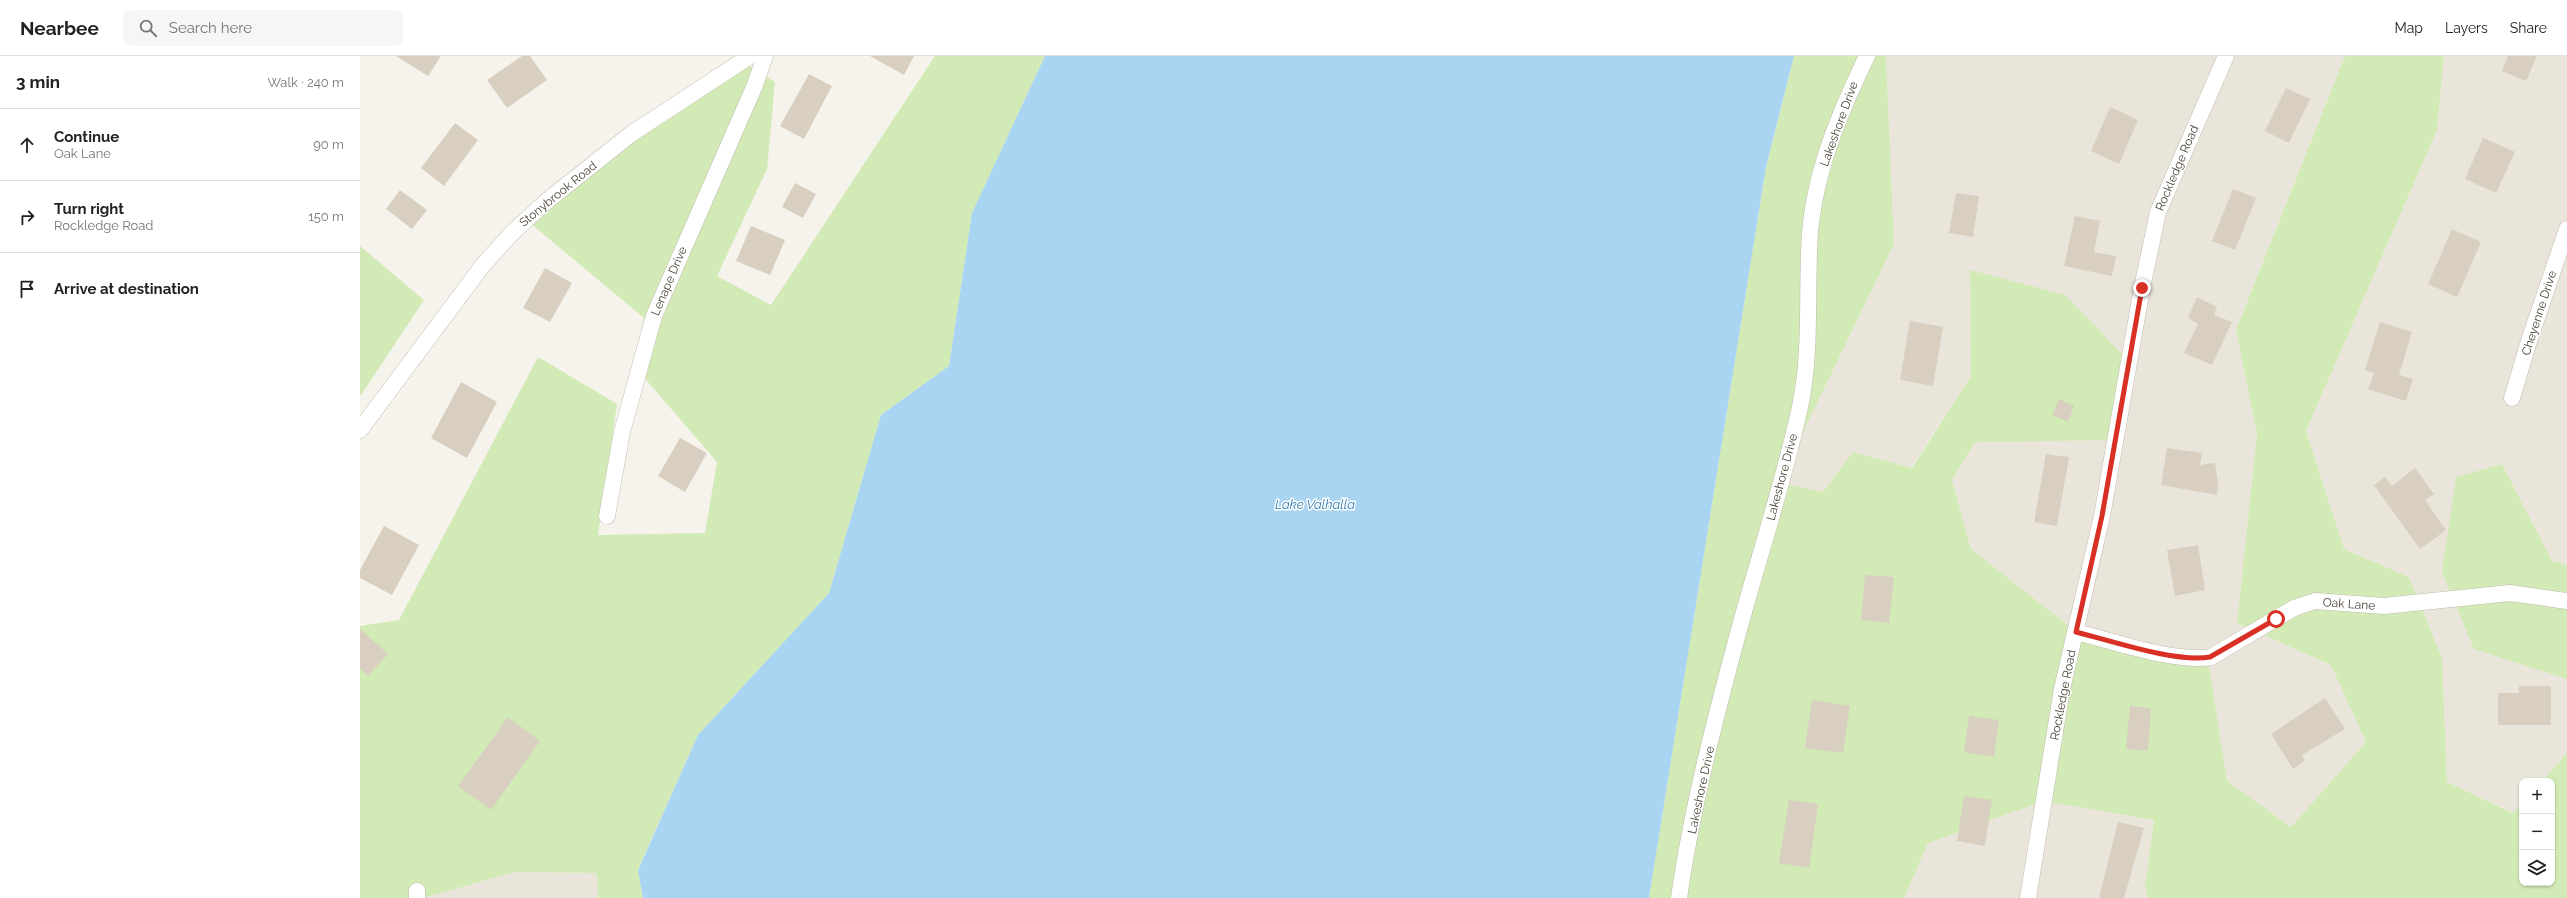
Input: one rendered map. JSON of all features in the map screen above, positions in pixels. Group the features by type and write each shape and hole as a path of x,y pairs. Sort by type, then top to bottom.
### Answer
{"street":[{"name":"Stonybrook Road","path":"360,430 479,271 513,232 548,200 631,134 750,56"},
{"name":"Lenape Drive","path":"607,516 622,432 654,316 755,85 765,56"},
{"name":"Lakeshore Drive","path":"1679,898 1710,746 1740,626 1789,457 1800,404 1807,348 1811,231 1824,159 1848,94 1867,56"},
{"name":"Rockledge Road","path":"2028,898 2062,689 2102,516 2142,288 2158,212 2226,56"},
{"name":"Cheyenne Drive","path":"2512,398 2529,341 2567,230"},
{"name":"Oak Lane","path":"2076,632 2165,654 2200,659 2210,657 2294,608 2315,601 2384,606 2510,593 2567,601"}],"shaded area":[{"path":"1886,56 2345,56 2236,330 2257,434 2237,623 2331,665 2366,742 2291,827 2227,781 2208,659 2078,633 1971,549 1952,480 1975,442 2113,439 1970,270 1971,376 1911,468 1854,452 1823,492 1779,482 1894,244"},
{"path":"2444,56 2567,56 2567,565 2552,561 2502,464 2474,649 2567,679 2567,753 2545,778 2519,778 2519,807 2514,813 2447,782 2442,658 2409,577 2344,549 2306,431 2437,130"},
{"path":"2044,801 2154,820 2145,886 2148,898 1904,898 1928,843"},
{"path":"514,872 597,873 598,898 423,898"}],"green space":[{"path":"935,56 1045,56 972,213 949,366 881,415 829,593 698,735 638,869 643,898 598,898 597,873 514,872 423,898 360,898 360,626 399,620 538,357 617,404 598,535 705,533 717,462 635,367 644,318 524,218 740,60 775,82 767,169 717,276 771,305"},
{"path":"1794,56 1886,56 1894,244 1779,482 1823,492 1853,452 1912,468 1971,376 1970,270 2065,295 2128,360 2113,440 1975,442 1952,480 1971,549 2078,633 2208,659 2227,781 2291,827 2366,742 2331,665 2237,623 2257,434 2236,330 2345,56 2444,56 2437,130 2306,431 2344,549 2409,577 2442,658 2447,782 2513,813 2519,807 2519,886 2555,886 2555,778 2545,778 2567,753 2567,898 2148,898 2145,886 2154,820 2044,801 1928,843 1904,898 1649,898 1766,167"},
{"path":"360,246 424,300 361,395 360,394"},
{"path":"2502,464 2552,561 2567,565 2567,679 2474,649 2442,572 2456,477"}],"water":[{"name":"Lake Valhalla","path":"1045,56 1794,56 1766,167 1649,898 643,898 638,870 698,735 829,593 881,415 949,366 972,213"}],"building":[{"path":"396,56 441,56 428,76"},
{"path":"522,56 530,56 547,80 507,108 487,80"},
{"path":"870,56 914,56 904,75"},
{"path":"2508,56 2537,56 2526,81 2502,71"},
{"path":"809,74 832,86 804,139 780,126"},
{"path":"2286,88 2310,99 2289,143 2265,131"},
{"path":"2110,107 2138,120 2119,164 2091,151"},
{"path":"455,123 478,140 444,186 421,168"},
{"path":"2483,138 2515,152 2496,193 2465,179"},
{"path":"795,183 816,194 803,218 782,207"},
{"path":"2233,189 2256,198 2235,250 2212,241"},
{"path":"400,190 427,210 412,229 386,209"},
{"path":"1956,193 1979,196 1973,237 1949,233"},
{"path":"2075,216 2100,221 2094,252 2116,256 2112,276 2064,266"},
{"path":"751,226 785,240 770,275 736,261"},
{"path":"2452,229 2481,242 2457,297 2428,284"},
{"path":"545,268 572,283 550,322 523,308"},
{"path":"2197,297 2217,307 2214,315 2232,322 2212,365 2184,353 2198,324 2188,318"},
{"path":"1910,321 1943,327 1933,386 1900,380"},
{"path":"2380,322 2412,332 2399,375 2413,379 2406,401 2368,389 2374,373 2365,370"},
{"path":"461,382 497,402 467,458 431,438"},
{"path":"2059,399 2074,406 2068,422 2052,415"},
{"path":"680,438 707,453 685,492 658,476"},
{"path":"2167,448 2202,453 2200,465 2215,463 2218,482 2217,495 2161,485"},
{"path":"2046,454 2069,457 2057,526 2034,522"},
{"path":"2415,468 2434,494 2425,500 2446,530 2420,549 2374,485 2385,477 2392,486"},
{"path":"384,526 419,545 392,595 360,578 360,570"},
{"path":"2198,545 2205,590 2175,596 2167,550"},
{"path":"1865,575 1894,577 1889,623 1861,620"},
{"path":"360,629 388,654 368,676 360,669"},
{"path":"2519,686 2551,686 2551,725 2498,725 2498,693 2519,693"},
{"path":"2325,698 2345,729 2302,755 2305,761 2293,769 2271,734"},
{"path":"1812,700 1850,706 1843,753 1805,748"},
{"path":"2130,706 2151,708 2148,751 2126,749"},
{"path":"1969,716 1999,720 1994,757 1964,752"},
{"path":"508,717 540,741 491,810 458,786"},
{"path":"1964,796 1992,800 1985,846 1957,841"},
{"path":"1789,800 1818,804 1809,868 1779,863"},
{"path":"2118,822 2144,828 2124,898 2099,898"}],"route":[{"path":"2142,288 2102,516 2076,632 2165,654 2200,659 2210,657 2238,639 2276,619"}]}
